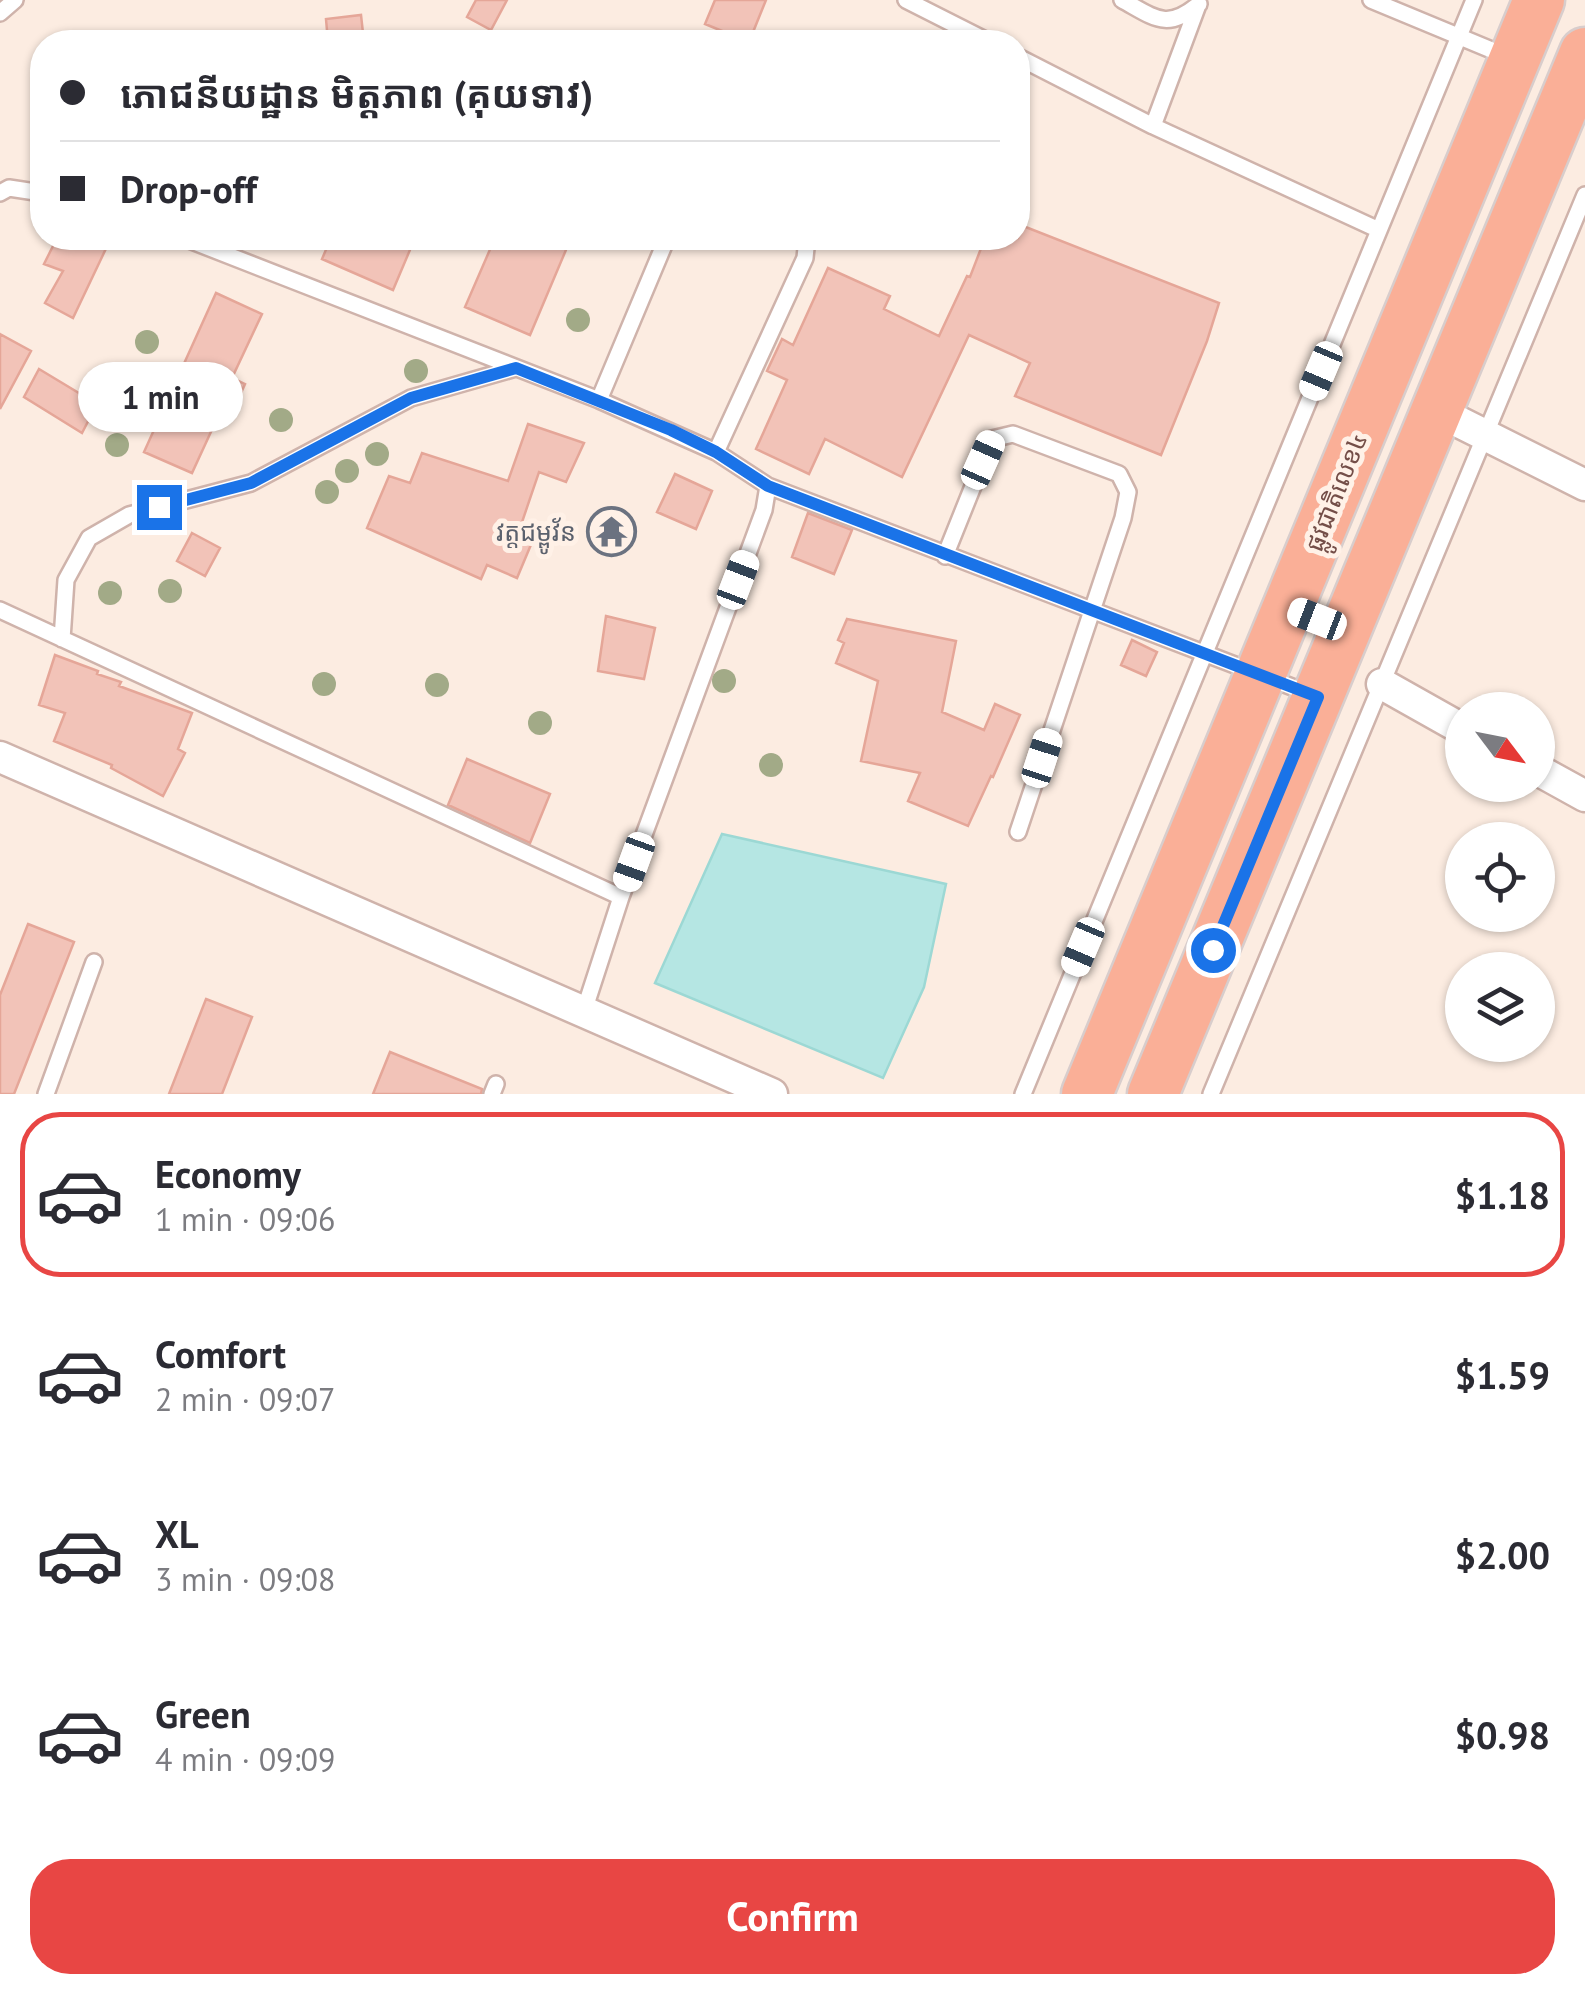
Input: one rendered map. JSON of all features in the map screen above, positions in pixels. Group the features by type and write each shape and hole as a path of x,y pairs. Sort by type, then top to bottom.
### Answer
{"highway":[{"name":"ផ្លូវជាតិលេខ៤","path":"1087,1094 1539,0"},
{"path":"1153,1094 1585,53"},
{"path":"1288,608 1346,630"}],"street":[{"path":"1436,412 1585,485"},
{"path":"1382,684 1445,719"},
{"path":"0,757 772,1094"},
{"path":"1555,779 1585,796"}],"lane":[{"path":"0,13 15,0"},
{"path":"906,0 966,30"},
{"path":"1122,0 1158,20 1176,20 1199,3"},
{"path":"1371,0 1515,60"},
{"path":"1023,1094 1474,0"},
{"path":"1153,126 1199,3"},
{"path":"1030,63 1153,126 1379,230"},
{"path":"0,193 9,188 30,191"},
{"path":"1211,1094 1585,195"},
{"path":"215,250 599,400 716,452 768,486 1318,697"},
{"path":"599,400 662,250"},
{"path":"716,452 806,250"},
{"path":"62,639 66,580 89,538 129,515 251,483 411,398 516,368"},
{"path":"944,556 992,439 1014,434 1119,474 1128,492 1123,518 1018,832"},
{"path":"584,1011 621,897 764,510 768,486"},
{"path":"0,610 621,897"},
{"path":"46,1094 94,962"}],"water":[{"path":"722,834 946,884 924,987 883,1078 655,983"}],"building":[{"path":"476,0 507,0 491,30 467,17"},
{"path":"715,0 766,0 754,30 720,30 705,24"},
{"path":"361,15 363,30 327,30 326,19"},
{"path":"1030,229 1219,303 1161,455 1015,396 1030,363 969,335 902,477 825,439 809,474 756,449 787,380 767,371 782,339 793,345 828,268 890,296 884,309 939,336 967,276 970,277 980,250 1030,250"},
{"path":"51,250 105,250 73,318 45,303 63,271 44,264"},
{"path":"326,250 410,250 393,290 322,259"},
{"path":"490,250 566,250 530,335 465,307"},
{"path":"216,293 262,314 232,378 245,384 231,415 221,410 192,473 144,452"},
{"path":"0,334 31,351 0,409"},
{"path":"39,369 97,404 82,433 24,397"},
{"path":"528,424 584,443 566,482 539,472 520,528 535,535 517,578 487,565 481,579 367,528 389,476 410,483 422,453 508,481"},
{"path":"675,474 712,491 696,529 657,512"},
{"path":"808,513 852,530 834,574 792,557"},
{"path":"192,533 220,548 205,576 177,561"},
{"path":"606,616 655,628 644,679 598,671"},
{"path":"847,619 956,641 942,712 984,730 995,704 1020,715 968,826 908,801 920,773 861,761 878,681 836,663 844,643 838,640"},
{"path":"1132,640 1157,652 1146,676 1121,665"},
{"path":"55,655 121,682 119,686 192,713 178,749 185,753 163,796 111,768 112,765 54,741 65,713 39,705"},
{"path":"467,759 550,794 530,843 448,805"},
{"path":"28,924 74,942 14,1094 0,1094 0,995"},
{"path":"206,999 252,1017 222,1094 169,1094"},
{"path":"390,1052 482,1089 481,1094 373,1094"}],"place":[{"name":"វត្តជម្ពូវ័ន","path":"611,532"}],"route":[{"path":"159,507 251,483 411,398 516,368 671,430 716,452 768,486 1318,697 1213,950"}]}
